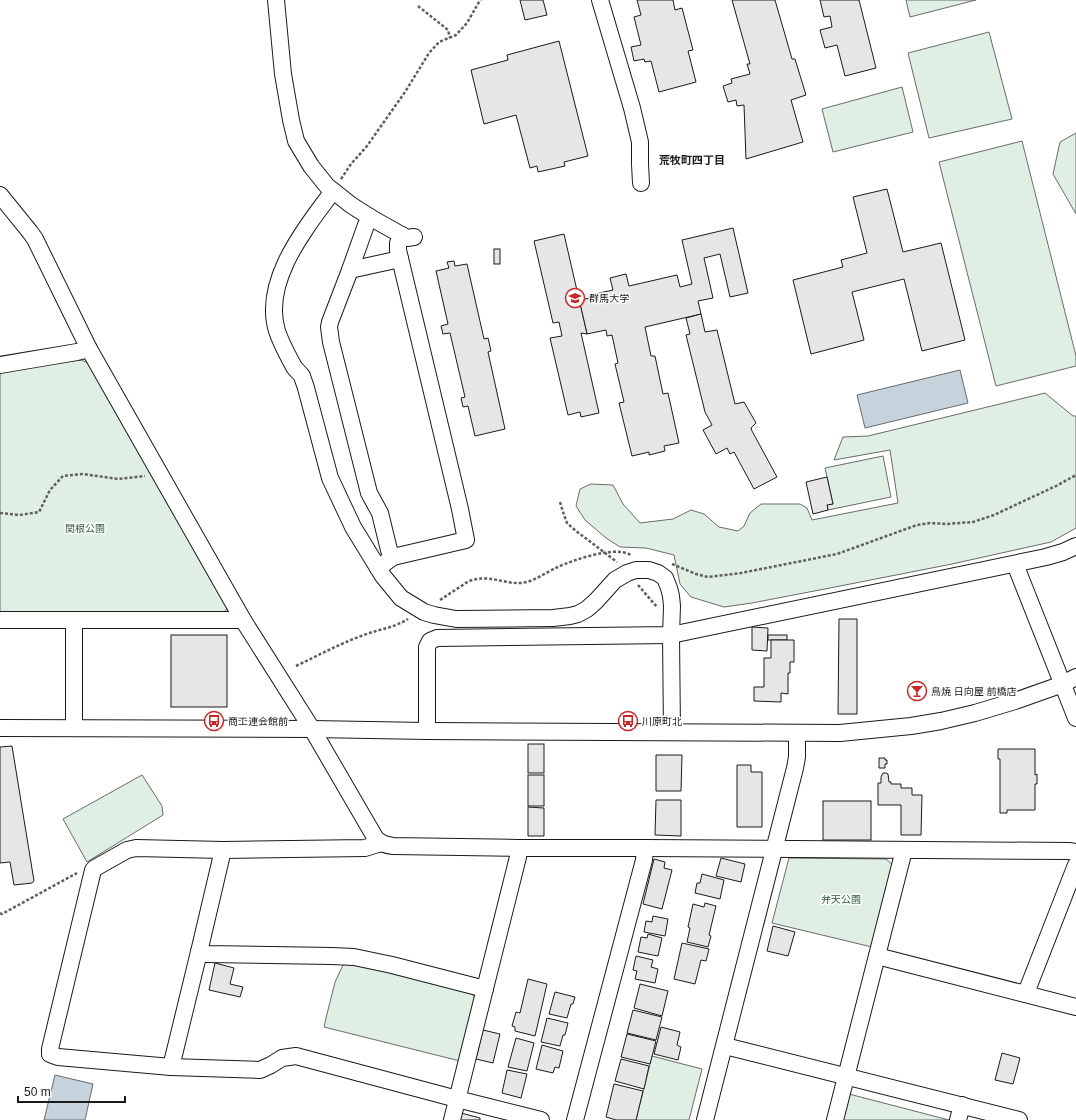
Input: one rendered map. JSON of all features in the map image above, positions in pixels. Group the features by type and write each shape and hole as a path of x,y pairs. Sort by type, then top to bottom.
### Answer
{"street":[{"path":"276,0 283,74 296,141 311,166 327,186 351,205 370,217 408,236 398,243 398,250 460,509 466,540 393,557 378,568"},
{"path":"600,0 632,108 640,142 641,183"},
{"path":"333,191 313,218 284,266 275,294 275,320 277,332 294,367 301,375 306,388 330,478 353,527 378,568 401,598 422,611 456,619 553,618 570,616 587,609 615,580 624,575 636,570 650,570 658,573 665,578 671,596 672,732"},
{"path":"0,195 35,239 89,349 243,620 312,729 376,838 381,843 393,846 518,848 1069,850 1076,852"},
{"path":"370,217 329,327 331,342 369,493 380,513 389,550 393,557"},
{"path":"350,270 400,259"},
{"path":"0,365 89,349"},
{"path":"427,731 427,647 433,639 671,631 1015,564 1063,552 1076,546"},
{"path":"1015,564 1069,681 1076,718"},
{"path":"0,620 243,620"},
{"path":"74,620 74,728"},
{"path":"0,728 840,733 911,726 941,721 1015,701 1069,681"},
{"path":"705,1120 795,768 797,757 797,733"},
{"path":"381,843 365,848 223,850 136,848 127,850 93,870 50,1054 58,1057 171,1067 260,1070 282,1058 296,1056 541,1120"},
{"path":"452,1120 518,857 518,848"},
{"path":"575,1120 644,860 645,848"},
{"path":"171,1067 223,850"},
{"path":"835,1120 904,850"},
{"path":"1026,993 1076,865"},
{"path":"199,952 207,954 354,957 392,965 485,989"},
{"path":"878,956 1076,1007"},
{"path":"725,1046 846,1077 960,1113 1019,1120"}],"path":[{"path":"333,191 351,164 367,146 405,92 429,53 439,42 456,35 467,23 479,2 482,0"},
{"path":"418,6 448,30 450,38"},
{"path":"0,513 19,515 39,512 50,490 63,476 83,474 118,479 160,474"},
{"path":"668,563 708,577 741,573 837,554 917,525 930,522 947,524 973,522 994,515 1076,475"},
{"path":"560,502 568,523 576,531 618,563"},
{"path":"296,666 365,634 400,624 474,579 486,578 521,583 575,560 619,552 638,556"},
{"path":"638,585 657,607 671,631"},
{"path":"0,913 2,914 87,868 93,870"}],"green space":[{"path":"906,0 976,0 910,17"},
{"path":"989,32 1012,119 929,138 908,53"},
{"path":"902,87 913,132 833,152 822,109"},
{"path":"1076,133 1076,214 1053,174 1060,142"},
{"path":"1022,141 1076,356 1076,366 996,386 939,162"},
{"name":"関根公園","path":"81,360 90,364 228,606 224,614 0,614 0,371"},
{"path":"1045,393 1073,416 1076,416 1076,528 1051,542 952,564 752,603 724,607 691,597 680,584 674,555 646,548 620,547 606,538 585,520 576,506 580,489 591,484 613,485 623,504 640,523 673,519 691,510 704,514 719,527 738,531 744,526 750,513 761,504 800,504 807,508 812,520 898,503 890,450 834,460 843,437 868,436"},
{"path":"883,456 891,497 828,510 827,505 833,504 825,468"},
{"path":"142,775 162,806 163,815 87,862 63,819"},
{"name":"弁天公園","path":"789,858 886,859 893,865 872,947 772,923"},
{"path":"344,963 366,966 472,993 476,999 460,1061 324,1027 335,982"},
{"path":"652,1056 702,1069 689,1120 636,1120"},
{"path":"849,1094 949,1120 842,1120"}],"shaded area":[{"path":"960,370 968,403 865,428 857,395"},
{"path":"55,1075 93,1084 85,1120 44,1120"}],"building":[{"path":"520,0 543,0 547,15 525,20"},
{"path":"637,0 673,0 675,10 682,8 693,50 688,51 696,82 659,92 651,61 645,62 644,59 634,61 631,47 641,45 634,17 641,15"},
{"path":"732,0 775,0 792,59 795,59 806,95 791,100 803,142 746,159 744,105 737,106 736,100 728,102 723,86 732,83 731,79 750,74 747,64 750,64"},
{"path":"820,0 859,0 876,68 845,76 837,45 825,48 820,30 832,27 830,16 824,17"},
{"path":"559,41 588,156 564,162 565,166 538,172 537,166 530,168 516,115 484,124 471,70 508,60 507,55"},
{"path":"887,189 903,252 941,243 965,340 922,351 904,279 852,292 864,340 811,354 793,280 843,267 841,260 867,253 853,197"},
{"path":"733,228 748,293 730,297 720,254 704,258 713,298 698,301 701,314 645,327 651,356 655,356 663,394 668,393 679,443 664,446 665,451 649,455 649,452 632,456 619,403 624,402 615,364 618,363 612,335 607,336 606,330 587,334 579,300 591,298 590,295 613,290 610,278 626,274 629,286 677,275 680,287 692,284 682,240"},
{"path":"564,234 587,334 581,333 599,413 581,417 580,412 568,415 550,338 562,336 559,322 553,323 534,241"},
{"path":"494,249 500,249 500,264 494,264"},
{"path":"454,261 455,266 467,264 484,339 488,338 491,351 488,352 505,429 475,436 468,406 463,407 461,398 465,397 450,333 443,334 441,326 448,324 436,271 449,268 447,262"},
{"path":"701,314 705,332 717,330 735,404 744,402 756,423 751,428 752,431 777,477 754,489 734,452 730,454 727,448 716,454 703,430 712,425 705,412 686,335 690,334 686,318"},
{"path":"827,477 833,504 827,505 828,510 813,514 806,482"},
{"path":"839,619 857,619 857,714 838,714"},
{"path":"752,627 768,628 767,651 752,650"},
{"path":"171,635 227,635 227,707 171,707"},
{"path":"768,635 787,635 787,640 768,640"},
{"path":"771,640 794,640 794,662 790,662 790,673 788,673 788,694 781,693 781,702 754,701 754,687 764,687 764,658 771,658"},
{"path":"528,744 544,744 544,773 528,773"},
{"path":"12,746 34,881 32,883 14,885 10,862 0,863 0,747"},
{"path":"998,749 1035,749 1035,775 1037,774 1037,784 1035,784 1035,810 1007,810 1007,813 1000,813 1000,759 998,759"},
{"path":"656,755 682,755 681,791 656,791"},
{"path":"879,758 885,758 885,760 887,760 885,768 879,768"},
{"path":"737,765 751,765 751,772 762,772 762,827 737,827"},
{"path":"883,773 888,774 889,782 891,782 891,784 901,784 901,788 912,788 912,795 922,795 921,835 901,835 901,805 878,805 878,783 881,783"},
{"path":"528,775 544,775 544,806 528,806"},
{"path":"656,800 681,800 681,836 655,835"},
{"path":"823,801 871,801 871,840 823,840"},
{"path":"528,807 544,808 544,836 528,836"},
{"path":"721,858 745,864 741,882 716,876"},
{"path":"654,859 665,862 664,868 672,870 662,909 643,904"},
{"path":"702,874 724,880 720,899 695,893 697,883 700,883"},
{"path":"705,903 716,906 709,935 711,936 708,947 687,942 690,928 688,927 693,904 704,907"},
{"path":"653,916 668,919 665,936 644,932 646,921 652,922"},
{"path":"773,926 795,932 788,956 767,951"},
{"path":"648,934 662,938 658,956 638,952 641,937 647,938"},
{"path":"682,943 709,949 706,961 701,960 695,984 674,979"},
{"path":"636,956 653,960 651,967 658,969 655,983 635,979 637,971 633,970"},
{"path":"215,963 234,968 230,984 243,987 240,997 209,990"},
{"path":"528,979 547,984 535,1036 515,1031 515,1027 512,1026 516,1012 520,1013"},
{"path":"640,984 668,991 662,1016 634,1008"},
{"path":"555,992 575,997 573,1004 571,1004 567,1018 549,1014"},
{"path":"633,1010 662,1017 656,1040 627,1033"},
{"path":"547,1018 568,1023 560,1046 541,1042"},
{"path":"661,1027 680,1032 677,1045 681,1047 678,1060 654,1054"},
{"path":"483,1030 500,1034 493,1063 476,1059"},
{"path":"627,1034 656,1041 650,1064 621,1057"},
{"path":"516,1038 534,1043 527,1071 508,1067"},
{"path":"542,1045 563,1051 559,1068 555,1067 553,1073 536,1069"},
{"path":"1002,1053 1020,1058 1013,1084 995,1080"},
{"path":"621,1059 649,1066 644,1089 615,1081"},
{"path":"507,1070 527,1074 521,1098 502,1093"},
{"path":"614,1084 643,1091 636,1120 616,1120 606,1117"},
{"path":"461,1113 480,1118 480,1120 460,1120"}],"place":[{"name":"群馬大学","path":"575,298"},
{"name":"鳥焼 日向屋 前橋店","path":"917,691"},
{"name":"商工連会館前","path":"214,721"},
{"name":"川原町北","path":"628,721"}],"district":[{"name":"荒牧町四丁目","path":"692,160"}]}
